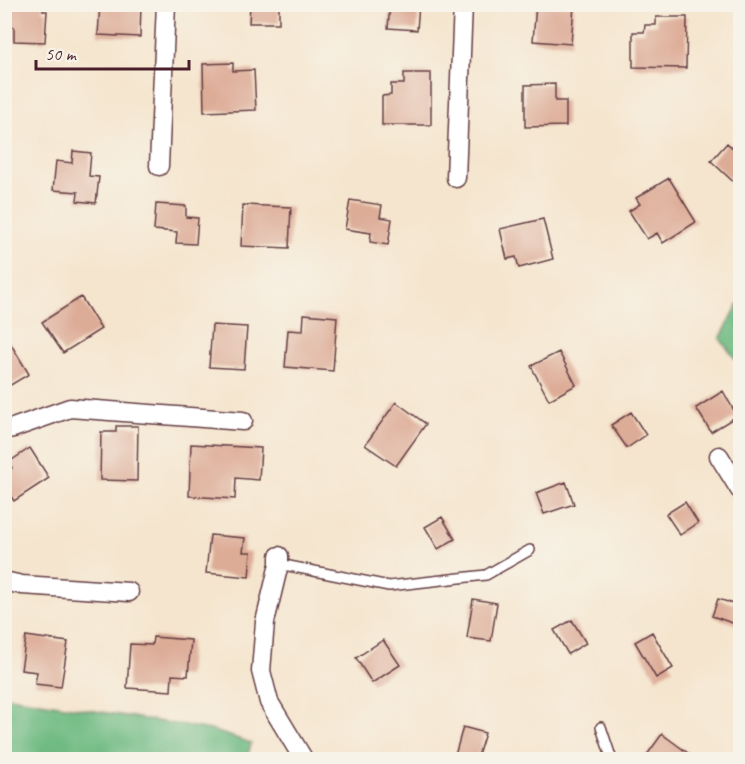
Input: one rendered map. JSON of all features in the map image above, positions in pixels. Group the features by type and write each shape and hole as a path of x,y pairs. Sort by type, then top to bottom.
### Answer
{"street":[{"path":"159,166 166,4"},
{"path":"456,178 464,4"},
{"path":"4,430 70,408 243,421"},
{"path":"719,456 741,490"},
{"path":"279,560 265,622 261,671 269,702 304,759"},
{"path":"4,581 22,585 129,592"}],"lane":[{"path":"279,560 390,586 486,575 530,550"},
{"path":"601,727 610,759"}],"green space":[{"path":"740,301 740,365 720,339"},
{"path":"4,696 211,730 251,743 247,759 5,759"}],"building":[{"path":"9,4 43,4 43,11 47,11 45,42 14,41 14,27 8,27"},
{"path":"100,4 141,4 140,37 98,35"},
{"path":"250,4 279,4 279,23 249,23"},
{"path":"390,4 419,4 417,30 388,28"},
{"path":"536,4 574,6 571,44 533,41"},
{"path":"656,17 687,17 686,68 633,67 633,32 644,32 645,25 656,25"},
{"path":"233,63 233,71 254,70 256,110 204,112 203,64"},
{"path":"404,73 431,73 431,125 382,125 382,96 391,95 391,84 404,84"},
{"path":"555,84 555,101 566,101 566,126 525,127 525,85"},
{"path":"727,143 741,156 741,189 711,161"},
{"path":"73,151 91,153 89,176 99,177 96,203 77,201 78,192 53,190 56,161 72,163"},
{"path":"669,178 696,222 663,243 657,233 647,239 629,211 640,204 636,198"},
{"path":"350,200 382,205 380,217 392,219 388,245 370,242 371,233 345,229"},
{"path":"156,204 186,206 186,217 198,218 196,244 176,243 177,232 154,230"},
{"path":"243,205 291,207 289,248 241,246"},
{"path":"543,219 553,259 519,268 516,257 507,259 500,229"},
{"path":"81,297 101,329 63,353 42,322"},
{"path":"304,314 337,317 333,371 285,367 288,330 303,331"},
{"path":"212,325 247,327 244,369 209,367"},
{"path":"4,333 29,374 4,389"},
{"path":"559,352 576,385 549,400 531,366"},
{"path":"723,391 737,416 711,432 696,408"},
{"path":"396,402 426,424 396,466 365,445"},
{"path":"631,412 646,435 627,448 611,425"},
{"path":"116,426 138,426 137,481 100,480 101,432 116,432"},
{"path":"191,444 261,448 259,480 236,478 235,499 189,496"},
{"path":"30,448 49,478 14,501 4,486 4,473 12,468 9,462"},
{"path":"566,482 574,504 544,514 536,493"},
{"path":"685,502 698,523 680,535 666,514"},
{"path":"442,517 455,539 438,549 425,527"},
{"path":"210,535 245,538 243,552 251,552 249,577 206,573"},
{"path":"473,599 497,603 491,641 467,638"},
{"path":"718,599 741,606 741,626 712,616"},
{"path":"572,620 586,643 568,654 554,630"},
{"path":"652,632 673,668 656,678 635,642"},
{"path":"26,636 68,642 61,687 35,684 37,672 21,670"},
{"path":"153,637 191,640 188,676 172,675 171,691 127,688 130,644 152,645"},
{"path":"383,640 400,665 372,683 356,658"},
{"path":"463,727 485,733 477,759 454,759"},
{"path":"662,734 696,759 644,759"}]}
